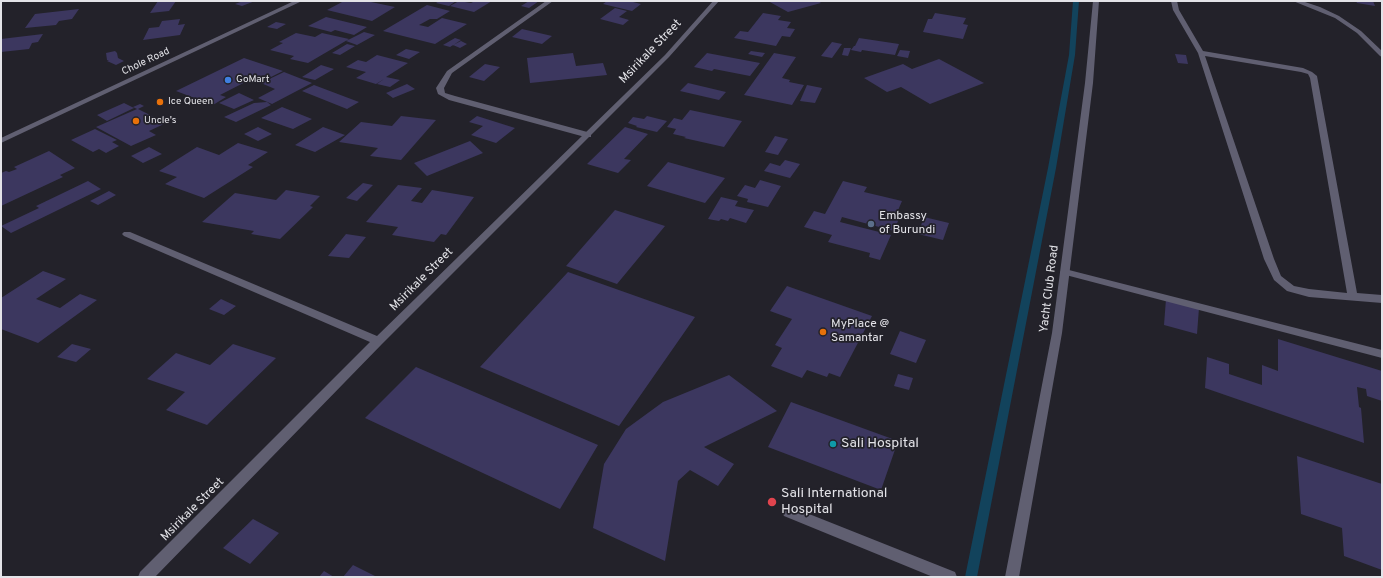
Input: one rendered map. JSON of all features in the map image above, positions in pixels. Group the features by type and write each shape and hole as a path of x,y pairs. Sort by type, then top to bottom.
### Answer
{"street":[{"name":"Chole Road","path":"1,141 299,1"},
{"path":"550,1 449,72 440,88 442,94 452,98 588,135"},
{"name":"Msirikale Street","path":"145,577 378,341 667,56 716,1"},
{"name":"Yacht Club Road","path":"1012,577 1057,333 1089,83 1096,1"},
{"path":"1174,1 1176,10 1201,53 1269,259 1277,278 1291,289 1303,292 1382,299"},
{"path":"1296,1 1318,8 1337,18 1359,32 1382,55"},
{"path":"1201,53 1303,70 1310,73 1314,78 1352,296"},
{"path":"127,234 378,341"},
{"path":"1065,272 1382,354"},
{"path":"789,512 950,577"}],"building":[{"path":"158,1 176,1 169,11 150,13"},
{"path":"243,1 255,1 242,6 235,4"},
{"path":"344,1 372,1 371,2 395,7 372,21 327,10"},
{"path":"439,1 456,1 449,6 436,3"},
{"path":"459,1 471,3 475,1 492,1 474,12 450,6"},
{"path":"529,1 539,1 529,8 521,6"},
{"path":"607,1 629,1 641,4 632,11 603,4"},
{"path":"768,1 818,1 821,3 788,12"},
{"path":"1356,1 1373,1 1375,6 1357,3"},
{"path":"427,5 450,11 437,19 430,19 419,25 428,27 442,18 467,24 435,44 383,31"},
{"path":"615,8 627,11 619,17 629,20 623,25 600,19"},
{"path":"79,9 72,19 59,21 56,25 25,28 35,14"},
{"path":"763,13 781,16 778,20 791,22 787,28 795,29 790,37 782,36 776,46 734,38 740,31 748,32"},
{"path":"935,13 966,18 963,24 968,25 963,39 923,32 928,19 932,19"},
{"path":"326,17 367,27 354,35 335,30 331,32 308,26"},
{"path":"180,19 178,25 185,24 180,35 143,40 149,28 159,27 162,21"},
{"path":"276,22 286,24 277,29 267,27"},
{"path":"522,29 552,36 542,44 512,37"},
{"path":"364,32 375,35 357,45 346,41"},
{"path":"296,33 315,37 322,33 349,39 308,63 290,59 294,56 270,50 283,43 279,42"},
{"path":"43,34 38,42 32,43 29,49 1,52 1,39"},
{"path":"455,38 461,40 450,47 443,45"},
{"path":"859,38 899,44 895,55 862,50 861,52 851,50"},
{"path":"461,41 467,44 460,48 453,45"},
{"path":"832,42 842,44 832,58 821,56"},
{"path":"347,44 355,46 340,55 332,53"},
{"path":"844,48 851,48 848,56 842,55"},
{"path":"406,49 420,52 409,59 396,55"},
{"path":"900,50 910,51 908,58 897,56"},
{"path":"115,51 118,58 124,61 116,65 107,61 109,60 107,60 106,53"},
{"path":"751,51 765,53 762,57 748,54"},
{"path":"573,53 576,66 603,63 607,75 530,83 527,58"},
{"path":"707,53 760,63 750,76 694,67"},
{"path":"774,53 796,57 782,78 790,80 789,82 804,85 792,105 744,95"},
{"path":"1175,54 1186,55 1188,64 1178,63"},
{"path":"377,55 408,63 386,77 400,80 390,87 377,84 384,79 376,84 356,78 366,72 346,67 358,60 366,62"},
{"path":"244,58 283,71 267,79 257,76 220,95 226,97 213,105 176,91"},
{"path":"939,59 984,83 930,104 901,87 887,92 864,78 903,64 912,69"},
{"path":"485,64 500,67 484,81 469,77"},
{"path":"321,65 334,69 315,80 302,77"},
{"path":"284,72 312,83 272,104 258,98 275,89 261,83"},
{"path":"688,83 726,92 719,100 680,91"},
{"path":"407,84 415,89 393,98 386,93"},
{"path":"314,85 359,102 347,109 302,91"},
{"path":"807,85 822,88 815,103 800,101"},
{"path":"239,93 254,100 234,109 219,103"},
{"path":"267,102 271,105 236,122 224,117 254,103"},
{"path":"124,103 134,108 107,121 97,115"},
{"path":"140,104 144,106 138,109 166,123 149,131 156,135 131,146 96,127 137,109 133,107"},
{"path":"282,107 312,119 293,129 261,118"},
{"path":"690,110 742,121 724,147 673,134 676,129 667,127 674,118 682,120"},
{"path":"401,116 436,120 401,160 370,156 378,148 339,142 361,122 392,126"},
{"path":"477,116 515,128 496,143 471,135 483,126 469,122"},
{"path":"647,116 667,121 657,132 636,127 637,126 628,123 633,117 644,119"},
{"path":"258,127 272,134 258,141 244,134"},
{"path":"323,127 345,135 315,152 295,145"},
{"path":"625,127 648,134 624,159 631,160 618,173 587,164"},
{"path":"95,129 117,140 112,142 119,146 106,153 99,149 93,152 71,140"},
{"path":"775,136 788,139 778,155 765,152"},
{"path":"470,141 483,153 427,176 414,163"},
{"path":"238,143 268,152 248,165 253,167 204,198 165,184 177,177 159,171 197,147 219,155"},
{"path":"149,147 162,154 143,163 131,156"},
{"path":"49,151 75,168 60,175 63,177 1,206 1,173 17,169 14,167"},
{"path":"785,160 800,164 790,178 764,171 770,163 780,166"},
{"path":"668,162 725,178 705,203 647,186"},
{"path":"760,180 781,186 768,207 747,202 748,199 737,196 745,185 755,188"},
{"path":"88,181 101,189 11,233 1,226 39,208 36,206"},
{"path":"843,181 867,187 864,192 902,201 896,215 900,216 894,231 842,217 840,222 891,235 880,260 869,257 870,253 828,242 832,235 804,227 814,211 825,214"},
{"path":"363,183 373,185 357,201 346,198"},
{"path":"398,185 422,188 411,201 422,203 432,190 474,197 446,235 441,234 434,242 392,235 398,227 366,222"},
{"path":"286,190 320,196 310,206 313,207 280,239 251,234 254,231 202,222 235,193 276,200"},
{"path":"109,191 116,195 98,205 90,201"},
{"path":"721,197 738,201 735,206 754,210 746,223 730,218 728,221 721,219 719,221 708,219"},
{"path":"615,210 665,226 617,284 566,266"},
{"path":"924,217 949,223 943,240 918,234"},
{"path":"346,234 366,237 349,258 328,256"},
{"path":"43,271 66,279 36,299 60,308 80,294 97,300 38,343 1,329 1,298"},
{"path":"568,272 695,317 619,426 480,367"},
{"name":"MyPlace @ Samantar","path":"787,286 872,316 840,377 829,373 827,377 807,370 802,378 771,366 782,348 775,345 792,319 770,311"},
{"path":"221,299 236,306 224,315 209,309"},
{"path":"1166,299 1199,308 1197,334 1164,325"},
{"path":"900,331 926,340 916,363 890,354"},
{"path":"1278,339 1382,371 1382,401 1367,396 1366,389 1357,387 1359,407 1361,408 1364,443 1205,388 1207,357 1229,364 1229,374 1262,385 1262,365 1278,371"},
{"path":"72,344 91,349 76,362 57,357"},
{"path":"233,344 276,358 207,425 166,410 185,392 147,379 176,353 210,365"},
{"path":"416,367 598,445 560,509 365,418"},
{"path":"898,374 913,378 909,390 894,386"},
{"path":"729,375 777,411 704,447 734,464 718,486 690,470 678,481 665,561 593,528 604,464 626,429 663,402"},
{"name":"Sali Hospital","path":"791,402 898,441 881,490 768,447"},
{"path":"1297,456 1382,484 1382,570 1344,556 1342,528 1301,514"},
{"path":"253,519 279,533 250,564 223,548"},
{"path":"353,565 377,577 343,577"},
{"path":"324,571 334,577 319,577"}],"waterway":[{"path":"971,577 1052,168 1072,55 1076,1"}],"place":[{"name":"GoMart","path":"228,80"},
{"name":"Ice Queen","path":"160,102"},
{"name":"Uncle's","path":"136,121"},
{"name":"Embassy of Burundi","path":"871,224"},
{"name":"MyPlace @ Samantar","path":"823,332"},
{"name":"Sali Hospital","path":"833,444"},
{"name":"Sali International Hospital","path":"772,502"}]}
